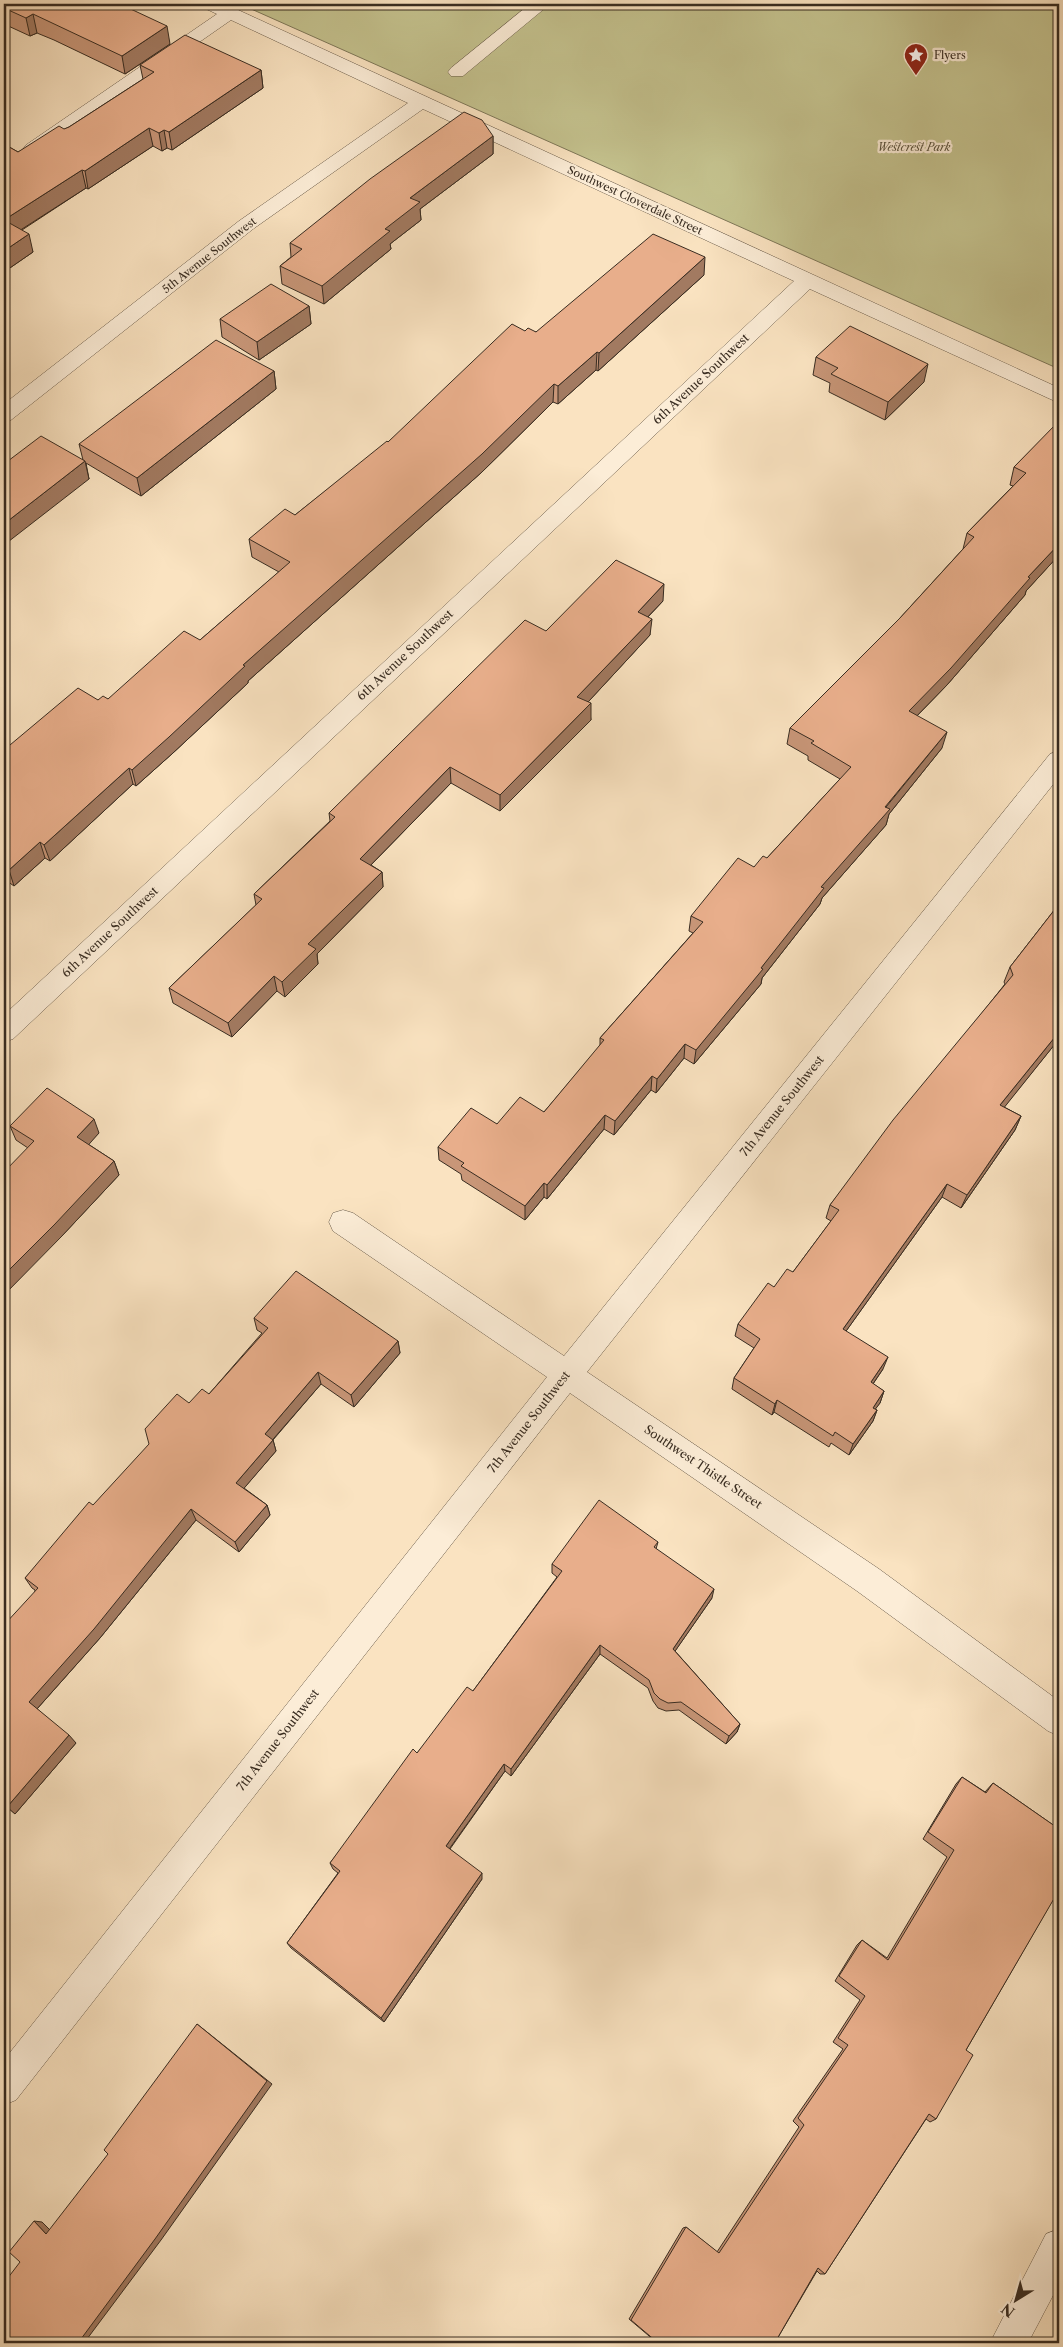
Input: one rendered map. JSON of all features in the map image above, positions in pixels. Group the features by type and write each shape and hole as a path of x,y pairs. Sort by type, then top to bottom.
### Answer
{"street":[{"name":"Southwest Cloverdale Street","path":"210,4 1059,396"},
{"path":"457,72 541,4"},
{"path":"30,151 230,13"},
{"name":"5th Avenue Southwest","path":"4,415 246,225 421,102"},
{"name":"6th Avenue Southwest","path":"4,1031 807,280"},
{"name":"7th Avenue Southwest","path":"4,2088 567,1374 1059,760"},
{"name":"Southwest Thistle Street","path":"342,1222 868,1580 1059,1720"},
{"path":"1008,2343 1059,2247"}],"green space":[{"name":"Westcrest Park","path":"240,4 1059,4 1059,369"}],"building":[{"path":"4,4 120,4 167,26 122,56 33,14 26,18 4,8"},
{"path":"185,35 261,70 169,132 164,130 159,133 149,128 85,171 82,170 4,220 4,144 18,152 59,126 64,129 69,127 154,72 140,65"},
{"path":"464,112 482,120 493,136 410,198 420,202 385,229 390,231 322,286 280,266 302,249 290,243 370,179"},
{"path":"4,220 29,234 4,251"},
{"path":"653,234 705,257 599,353 597,352 558,386 554,384 482,454 243,665 245,666 132,770 129,768 44,845 40,842 9,870 4,867 4,750 78,688 98,700 103,696 108,699 184,631 200,640 290,562 249,539 285,509 295,515 388,442 512,324 525,331 528,328 536,332"},
{"path":"271,284 309,306 257,342 220,319"},
{"path":"850,326 928,364 888,402 831,374 838,368 816,357"},
{"path":"216,340 274,371 137,478 79,444"},
{"path":"1058,422 1059,544 1028,577 1030,578 951,668 909,711 947,732 885,807 890,809 821,887 824,888 761,968 763,969 696,1050 685,1044 657,1079 652,1076 615,1121 605,1115 547,1185 544,1183 525,1206 461,1166 464,1163 438,1147 471,1108 497,1124 520,1097 544,1112 604,1040 600,1038 703,922 691,916 738,858 754,867 763,856 767,858 851,767 811,743 814,741 790,728 900,618 974,537 967,533 1026,473 1014,467"},
{"path":"41,436 85,461 4,524 4,464"},
{"path":"616,560 664,584 638,612 652,619 577,697 591,703 500,795 450,767 360,859 382,872 308,944 316,949 282,982 274,976 228,1023 169,988 262,899 254,894 335,817 329,813 525,620 546,631"},
{"path":"1059,904 1059,1032 1000,1105 1021,1116 967,1195 947,1184 843,1329 888,1357 871,1382 884,1391 873,1408 877,1410 853,1444 835,1432 833,1436 777,1400 775,1404 734,1378 760,1339 738,1324 768,1283 774,1287 787,1269 793,1272 839,1210 830,1205 893,1120 1013,975 1010,967"},
{"path":"47,1088 94,1119 77,1137 114,1161 4,1275 4,1172 34,1141 10,1126"},
{"path":"296,1271 398,1341 351,1395 318,1372 265,1434 273,1440 236,1483 267,1505 235,1542 191,1509 94,1629 29,1702 69,1735 7,1807 4,1804 4,1625 38,1588 25,1578 89,1502 93,1505 149,1444 145,1429 177,1394 189,1403 202,1389 209,1394 268,1328 254,1318"},
{"path":"599,1500 658,1542 654,1547 714,1589 673,1649 740,1724 729,1736 681,1702 668,1703 660,1699 654,1693 649,1680 600,1645 511,1769 504,1764 446,1846 482,1873 381,2018 287,1943 340,1871 330,1863 413,1749 417,1753 467,1687 473,1691 562,1571 552,1564"},
{"path":"962,1777 986,1793 993,1783 1059,1829 1059,1890 966,2050 973,2055 936,2119 929,2114 825,2274 818,2268 777,2339 783,2343 656,2343 631,2320 686,2227 719,2253 804,2125 798,2118 848,2045 838,2038 865,1996 839,1976 862,1940 888,1960 954,1850 928,1832"},
{"path":"197,2024 267,2081 155,2239 78,2343 4,2343 4,2283 20,2262 9,2252 34,2221 46,2234 108,2154 104,2150"}],"place":[{"name":"Flyers","path":"916,76"}]}
